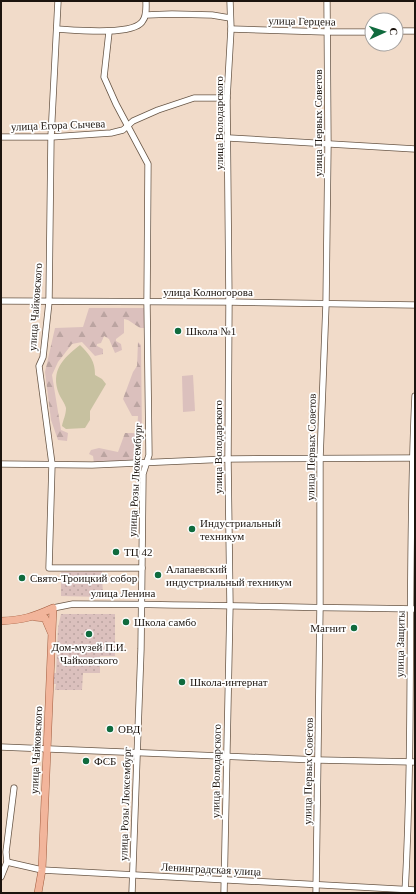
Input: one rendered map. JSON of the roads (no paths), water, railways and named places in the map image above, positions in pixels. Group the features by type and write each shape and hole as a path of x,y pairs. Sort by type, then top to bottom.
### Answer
{"main road":[{"name":"улица Ленина","path":"1,621 34,617 53,608"},
{"name":"улица Чайковского","path":"38,893 42,870 53,608"},
{"path":"34,617 45,618 50,628 52,640"}],"street":[{"name":"улица Чайковского","path":"58,1 51,137 49,302 43,357 39,366 52,464 49,568 142,568"},
{"path":"57,29 109,32 134,28 142,22 146,15 146,1"},
{"name":"улица Володарского","path":"224,893 230,605 228,460 228,98 231,30 230,1"},
{"name":"улица Первых Советов","path":"316,893 320,607 320,458 326,304 328,145 327,1"},
{"path":"146,15 212,15 230,18"},
{"name":"улица Герцена","path":"231,30 364,32"},
{"path":"404,31 415,31"},
{"name":"улица Розы Люксембург","path":"109,32 104,77 116,104 148,164 147,302 149,456 143,474 139,698 132,893"},
{"name":"улица Егора Сычева","path":"1,137 51,137 111,133 123,130 133,121 158,110 194,98 228,98"},
{"path":"228,138 415,149"},
{"name":"улица Колногорова","path":"1,301 229,302 415,305"},
{"name":"улица Защиты","path":"405,891 412,762 413,458 415,396"},
{"path":"1,464 92,465 228,460 413,458"},
{"name":"улица Ленина","path":"53,608 73,604 141,604 413,609"},
{"path":"1,747 318,760 412,762"},
{"path":"1,877 7,862 6,852 14,788"},
{"name":"Ленинградская улица","path":"7,862 42,870 405,891 415,890"}],"place":[{"name":"Школа №1","path":"178,331"},
{"name":"Индустриальный техникум","path":"192,529"},
{"name":"ТЦ 42","path":"116,552"},
{"name":"Алапаевский индустриальный техникум","path":"158,575"},
{"name":"Свято-Троицкий собор","path":"22,578"},
{"name":"Школа самбо","path":"126,622"},
{"name":"Магнит","path":"354,628"},
{"name":"Дом-музей П.И. Чайковского","path":"89,634"},
{"name":"Школа-интернат","path":"182,682"},
{"name":"ОВД","path":"110,729"},
{"name":"ФСБ","path":"86,761"}]}
